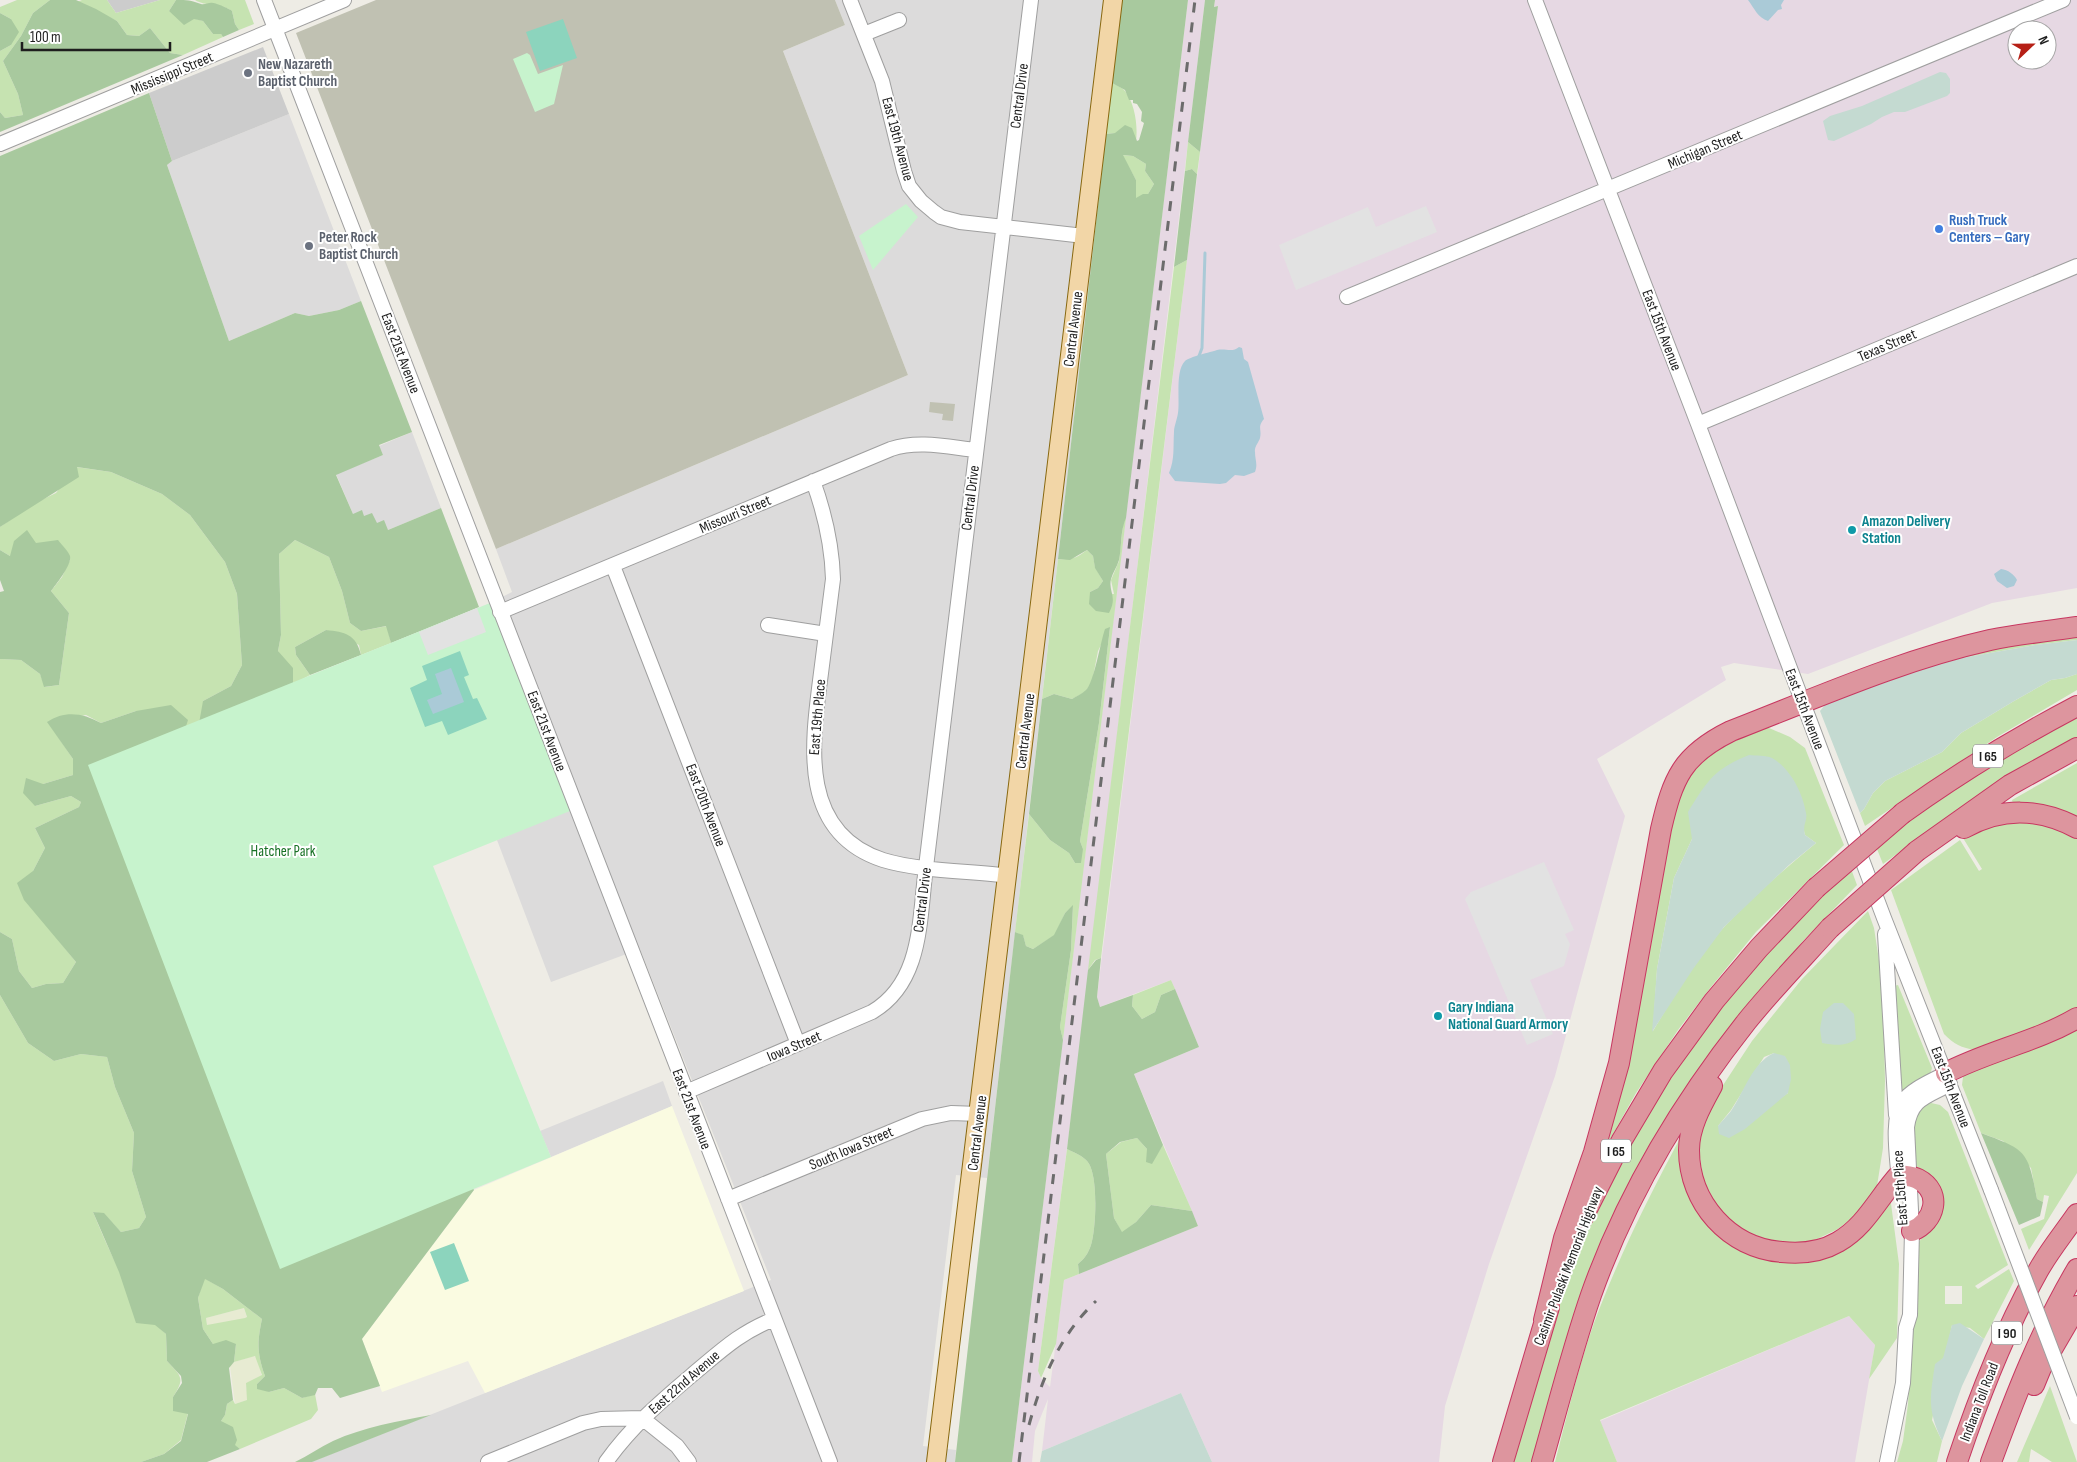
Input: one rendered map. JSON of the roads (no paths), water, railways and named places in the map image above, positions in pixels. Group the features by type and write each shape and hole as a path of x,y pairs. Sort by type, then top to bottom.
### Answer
{"highway":[{"path":"1544,1320 1564,1238 1594,1152 1619,1063 1636,977 1661,829 1670,794 1679,773 1694,755 1711,740 1802,703 1944,652 2030,632 2077,627"},
{"name":"Casimir Pulaski Memorial Highway","path":"1503,1462 1544,1320 1589,1203 1622,1140 1663,1071 1714,1001 1759,948 1816,888 1903,813 1953,778 2014,740 2077,706"},
{"name":"I 65","path":"1542,1462 1591,1295 1617,1232 1644,1176 1684,1107 1747,1021 1830,928 1922,848 2010,785 2077,748"},
{"path":"1922,848 1987,817 2004,813 2022,811 2040,813 2064,821 2077,828"},
{"path":"1948,1079 1966,1062 2042,1035 2077,1018"},
{"path":"1747,1021 1702,1104 1691,1129 1689,1149 1691,1171 1698,1192 1710,1214 1730,1234 1751,1246 1774,1252 1816,1251 1837,1243 1858,1228 1885,1190 1904,1176 1916,1178 1928,1188 1934,1202 1930,1217 1919,1228 1912,1231"},
{"name":"Indiana Toll Road","path":"1957,1462 1998,1351 2038,1270 2077,1214"},
{"name":"Indiana Toll Road","path":"1992,1462 2022,1378 2060,1298 2077,1269"},
{"path":"1992,1462 2013,1431 2041,1368 2077,1306"}],"main road":[{"name":"Central Avenue","path":"936,1462 1113,0"}],"street":[{"name":"East 21st Avenue","path":"264,0 830,1462"},
{"name":"Mississippi Street","path":"0,144 344,0"},
{"name":"East 19th Avenue","path":"850,0 887,96 904,171 915,194 927,207 948,219 1003,228 1084,236"},
{"name":"Central Drive","path":"896,992 909,972 914,956 1031,0"},
{"name":"East 15th Avenue","path":"1535,0 1698,424 1884,918 1991,1190 2077,1417"},
{"name":"Michigan Street","path":"1348,298 2063,0"},
{"path":"864,34 899,20"},
{"name":"Texas Street","path":"1698,424 2077,266"},
{"name":"Missouri Street","path":"500,612 902,445 921,444 976,450"},
{"name":"East 19th Place","path":"813,481 829,530 833,579 813,742 815,778 824,807 839,832 860,849 882,859 926,867 1008,876"},
{"name":"East 20th Avenue","path":"613,566 798,1044"},
{"path":"768,626 826,634"},
{"name":"East 15th Place","path":"1884,918 1896,1116 1904,1176"},
{"name":"Iowa Street","path":"686,1092 872,1012 896,992"},
{"path":"1896,1116 1903,1101 1912,1093 1948,1079"},
{"name":"East 15th Place","path":"1906,1328 1902,1314 1905,1256 1904,1176 1907,1127 1913,1105 1948,1079"},
{"name":"South Iowa Street","path":"728,1200 922,1119 951,1113 979,1114"},
{"name":"East 15th Place","path":"1887,1462 1903,1383 1906,1328 1910,1315 1912,1231"},
{"name":"East 22nd Avenue","path":"606,1462 642,1418 732,1341 748,1330 774,1319"},
{"path":"488,1462 583,1423 601,1419 642,1418 677,1446 689,1462"}],"water":[{"path":"1748,0 1784,0 1781,5 1782,9 1778,10 1768,21 1759,15"},
{"path":"1239,347 1242,348 1244,359 1248,362 1264,419 1260,426 1260,438 1255,450 1255,472 1244,476 1235,475 1226,483 1220,484 1175,481 1169,473 1173,458 1174,430 1178,416 1179,378 1182,366 1187,359 1195,356 1217,350 1234,350"},
{"path":"2001,569 2011,573 2016,578 2014,586 2007,588 1997,581 1994,574"},
{"path":"451,668 464,702 433,714 427,700 442,694 435,674"}],"waterway":[{"path":"1199,356 1202,348 1205,253"}],"railway":[{"path":"1019,1462 1195,0"},
{"path":"1029,1425 1046,1374 1062,1343 1083,1314 1096,1301"}],"place":[{"name":"New Nazareth Baptist Church","path":"248,73"},
{"name":"Rush Truck Centers – Gary","path":"1939,229"},
{"name":"Peter Rock Baptist Church","path":"309,246"},
{"name":"Amazon Delivery Station","path":"1852,530"},
{"name":"Gary Indiana National Guard Armory","path":"1438,1016"}],"park label":[{"name":"Hatcher Park","path":"283,851"}]}
